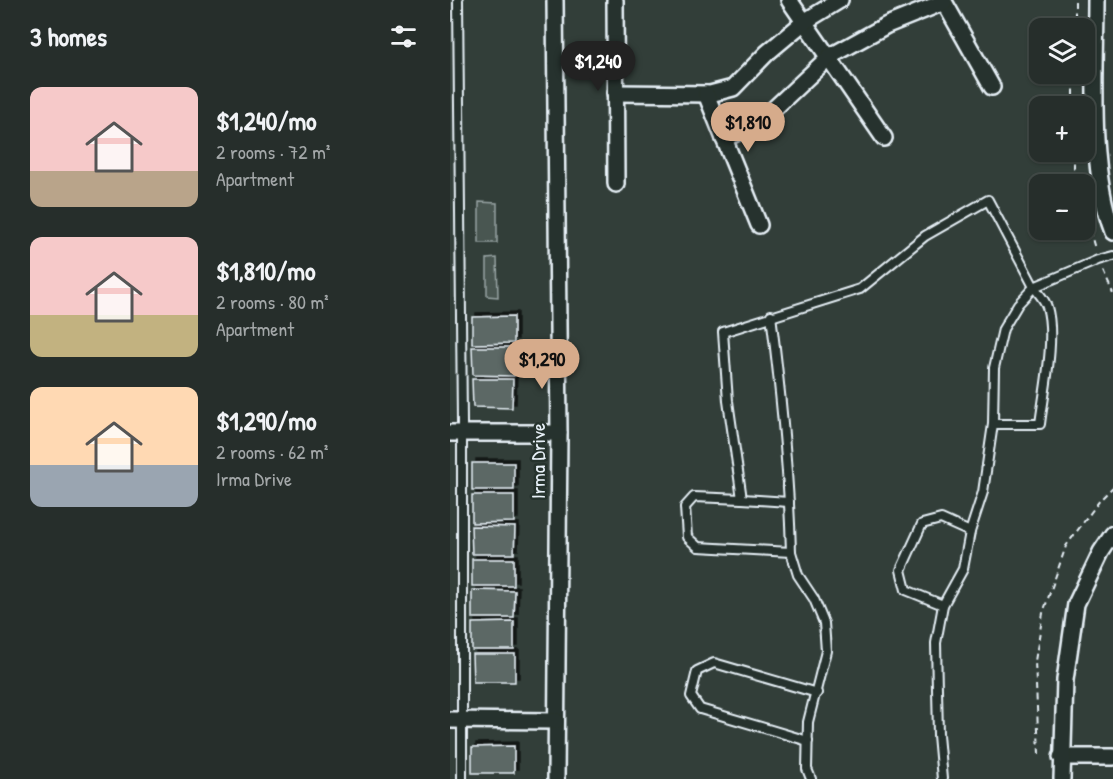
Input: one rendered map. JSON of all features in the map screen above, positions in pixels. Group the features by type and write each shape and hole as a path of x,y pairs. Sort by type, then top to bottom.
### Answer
{"street":[{"name":"Irma Drive","path":"555,0 559,433 556,779"},
{"path":"615,0 615,184"},
{"path":"789,0 884,138"},
{"path":"615,93 706,94 733,88 767,53 804,22 840,0"},
{"path":"1096,0 1098,159 1108,220 1113,232"},
{"path":"724,139 762,120 829,57 887,25 944,1 992,87"},
{"path":"706,94 759,225"},
{"path":"456,433 559,433"},
{"path":"1062,779 1065,680 1076,604 1101,552 1113,534"},
{"path":"456,720 556,721"},
{"path":"1062,757 1113,757"}],"lane":[{"path":"458,0 456,720 462,779"},
{"path":"742,499 728,401 723,332 771,315 860,289 926,236 988,200 1034,288 1046,304 1050,320 1040,424 993,424"},
{"path":"942,779 938,735 936,643 942,605 963,569 970,532 983,492 993,424 994,368 1003,329 1018,304 1034,288 1098,260 1113,256"},
{"path":"771,315 783,417 791,552 798,575 814,599 824,623 826,651 808,722 807,769 811,779"},
{"path":"789,502 694,496 685,507 687,537 698,547 791,552"},
{"path":"942,605 906,591 901,570 922,524 941,519 970,532"},
{"path":"808,741 700,709 691,696 697,671 714,663 817,693"}],"path":[{"path":"1075,0 1075,18"},
{"path":"1039,754 1035,661 1043,613 1066,546 1100,500 1113,487"}],"shaded area":[{"path":"479,202 497,203 497,243 479,243"},
{"path":"497,258 498,297 487,296 487,259"}],"building":[{"path":"514,316 514,343 472,344 472,317"},
{"path":"472,347 514,347 514,376 473,375"},
{"path":"472,379 513,379 512,408 473,407"},
{"path":"472,463 514,463 514,490 472,490"},
{"path":"472,495 514,495 514,522 472,523"},
{"path":"471,526 515,527 514,554 472,554"},
{"path":"472,559 514,559 514,586 472,586"},
{"path":"472,590 515,591 514,618 472,618"},
{"path":"514,622 514,650 472,650 472,623"},
{"path":"472,654 515,654 515,682 473,682"},
{"path":"514,746 514,773 472,773 472,747"}]}
